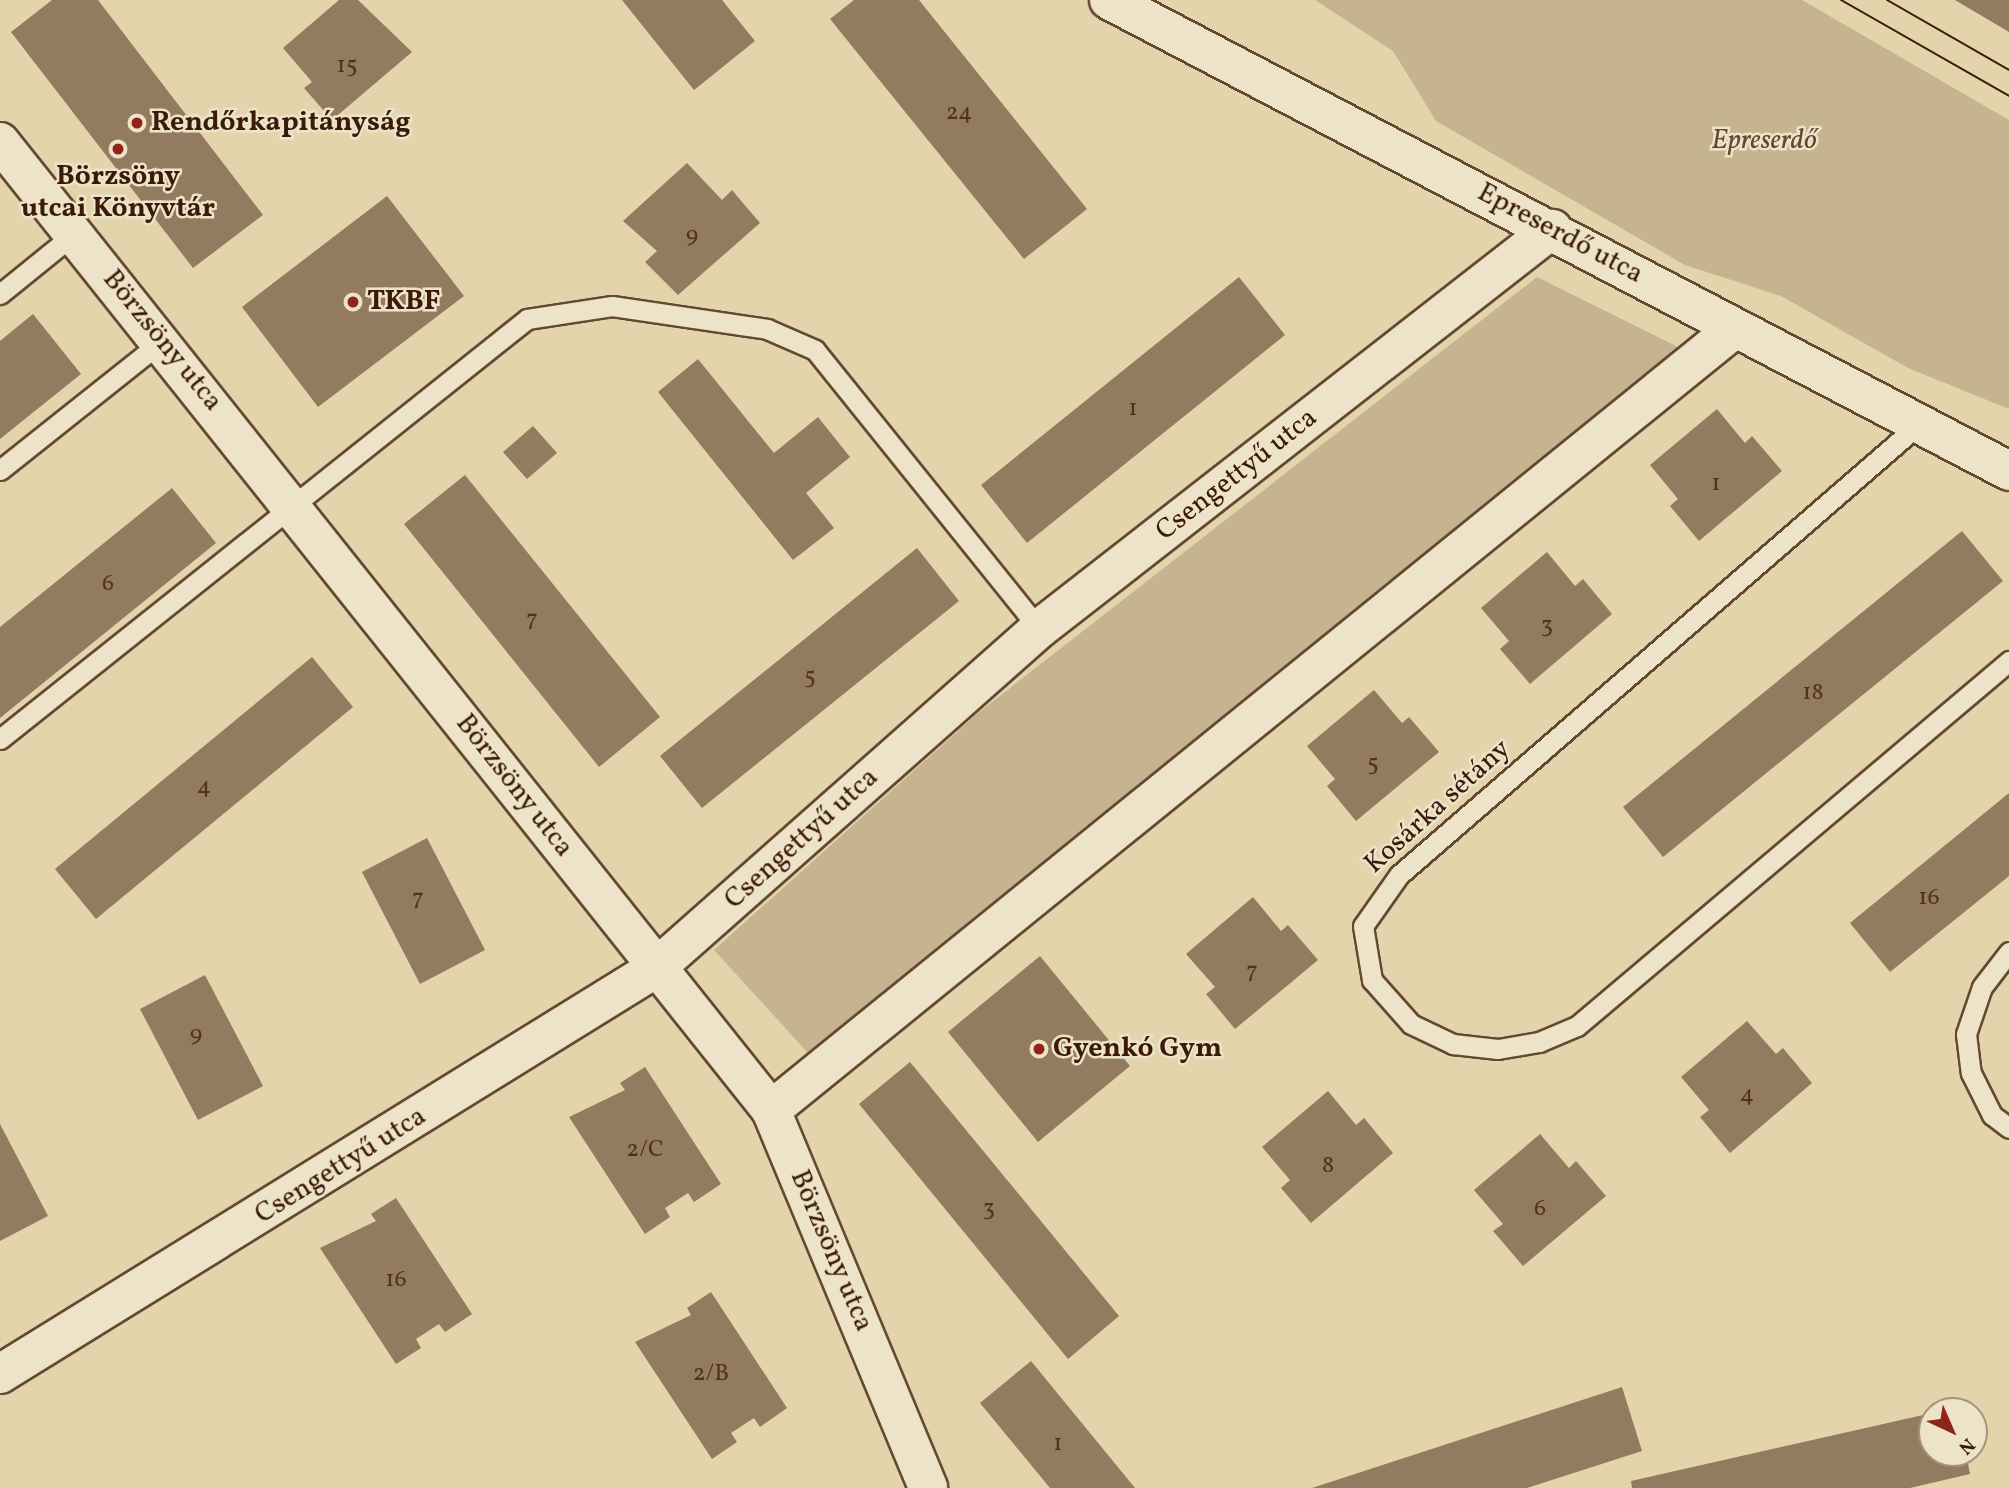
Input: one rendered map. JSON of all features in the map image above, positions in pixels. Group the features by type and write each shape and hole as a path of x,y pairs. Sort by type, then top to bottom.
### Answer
{"street":[{"name":"Epreserdő utca","path":"1109,0 1552,229 1734,329 2009,471"},
{"name":"Börzsöny utca","path":"0,142 294,503 656,968 771,1110 928,1488"},
{"name":"Csengettyű utca","path":"0,1374 656,968 1039,629 1552,229"},
{"path":"771,1110 1734,329"}],"lane":[{"path":"0,294 74,234"},
{"path":"0,739 527,319 612,306 688,314 767,328 815,350 1039,629"},
{"path":"0,470 162,341"},
{"name":"Kosárka sétány","path":"1918,425 1399,875 1363,926 1373,980 1411,1024 1453,1044 1498,1049 1539,1042 1577,1026 2009,662"},
{"path":"2009,952 1982,987 1966,1034 1971,1073 1992,1115 2009,1128"}],"green space":[{"name":"Epreserdő","path":"1315,0 1802,0 2009,120 2009,409 1908,368 1781,296 1685,265 1436,121 1393,51"},
{"path":"1537,277 1684,350 809,1054 714,950 978,713"}],"building":[{"name":"Rendőrkapitányság","path":"52,0 98,0 263,215 193,268 11,32"},
{"path":"339,0 358,0 412,52 332,120 304,88 312,82 283,48"},
{"path":"622,0 722,0 755,41 694,90"},
{"path":"854,0 919,0 1087,209 1024,259 830,19"},
{"path":"1955,0 2009,0 2009,32"},
{"path":"687,163 722,200 732,190 760,223 678,295 645,262 657,251 623,221"},
{"name":"TKBF","path":"387,196 464,296 318,407 242,307"},
{"path":"1239,277 1285,335 1027,543 981,485"},
{"path":"33,314 81,374 0,439 0,341"},
{"path":"698,359 774,453 818,417 850,457 806,493 834,528 793,560 658,392"},
{"path":"1717,409 1745,443 1752,436 1782,471 1699,541 1670,506 1678,499 1650,465"},
{"path":"533,426 557,453 527,479 503,452"},
{"path":"465,475 660,717 599,767 404,524"},
{"path":"172,488 216,543 0,718 0,627"},
{"path":"1962,531 2003,581 1663,857 1623,807"},
{"path":"917,548 959,601 702,808 660,756"},
{"path":"1547,552 1575,586 1583,579 1612,614 1530,684 1500,649 1509,641 1481,608"},
{"path":"312,657 353,707 96,919 55,869"},
{"path":"1374,690 1402,723 1409,717 1439,752 1356,821 1327,786 1335,779 1307,746"},
{"path":"2009,793 2009,876 1890,972 1850,923"},
{"path":"427,838 485,950 420,984 362,872"},
{"path":"1253,897 1281,931 1288,925 1318,960 1235,1029 1206,994 1215,987 1186,954"},
{"name":"Gyenkó Gym","path":"1040,956 1130,1066 1038,1142 948,1032"},
{"path":"205,975 263,1086 198,1120 140,1009"},
{"path":"1747,1021 1776,1054 1783,1048 1812,1083 1730,1153 1700,1117 1709,1110 1681,1077"},
{"path":"910,1062 1119,1316 1068,1359 859,1104"},
{"path":"645,1067 721,1184 694,1202 688,1193 665,1208 670,1217 645,1234 569,1117 625,1090 620,1083"},
{"path":"1328,1091 1356,1125 1364,1118 1393,1153 1311,1223 1281,1188 1290,1180 1262,1147"},
{"path":"0,1124 48,1216 0,1241"},
{"path":"1540,1134 1569,1168 1576,1161 1606,1196 1523,1266 1493,1231 1503,1224 1474,1190"},
{"path":"396,1198 472,1314 445,1332 439,1324 416,1339 421,1348 396,1364 320,1248 376,1221 371,1214"},
{"path":"711,1292 787,1408 760,1427 754,1418 731,1433 737,1442 712,1459 635,1342 691,1315 687,1308"},
{"path":"1031,1361 1135,1488 1050,1488 980,1403"},
{"path":"1622,1387 1642,1451 1527,1488 1312,1488"},
{"path":"1918,1416 1918,1467 1969,1467 1970,1474 1910,1488 1632,1488 1631,1481"}],"tram line":[{"path":"1841,0 2009,96"},
{"path":"1887,0 2009,70"}],"place":[{"name":"Rendőrkapitányság","path":"137,123"},
{"name":"Börzsöny utcai Könyvtár","path":"118,149"},
{"name":"TKBF","path":"353,302"},
{"name":"Gyenkó Gym","path":"1039,1049"}]}
